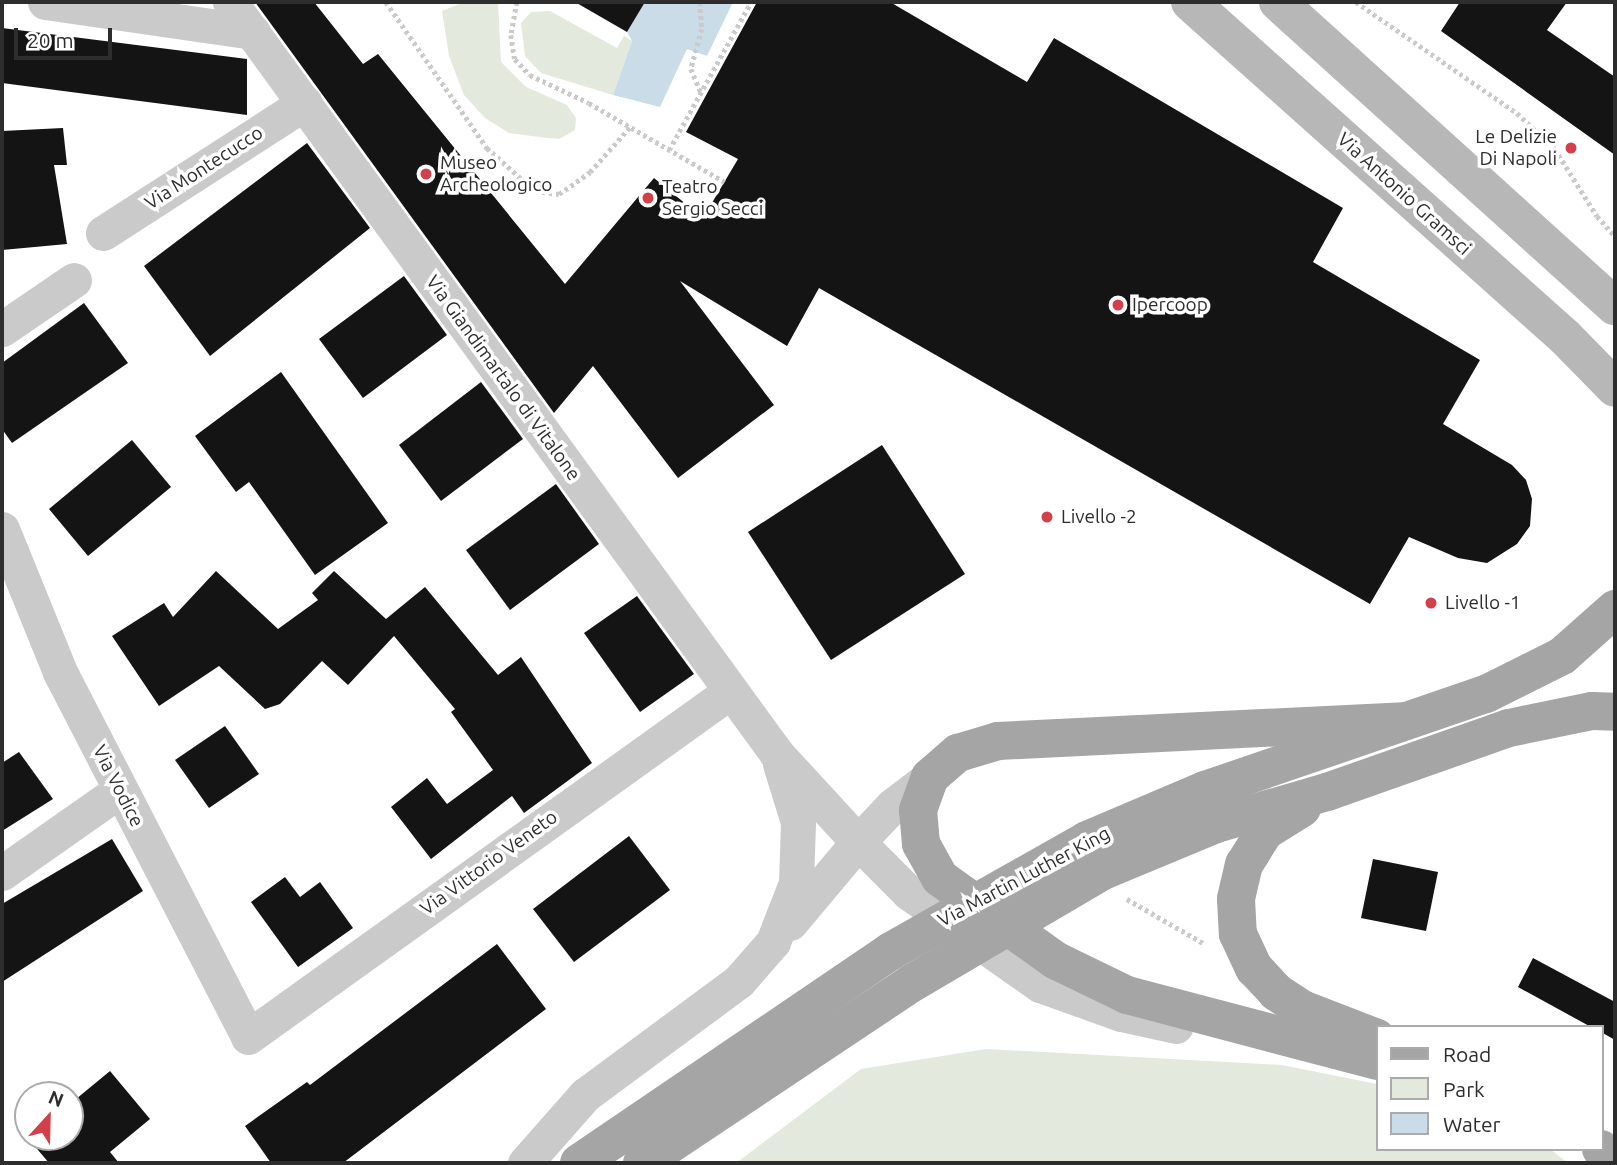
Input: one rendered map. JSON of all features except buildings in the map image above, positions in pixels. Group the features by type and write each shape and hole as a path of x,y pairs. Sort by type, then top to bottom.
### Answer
{"main road":[{"name":"Via Martin Luther King","path":"642,1163 912,983 1101,867 1205,790 1486,694 1562,656 1615,609"},
{"name":"Via Martin Luther King","path":"579,1163 891,951 1216,824 1327,792 1508,728 1592,711 1615,712"},
{"path":"1376,1061 1264,1034 1128,995 1055,960 940,878 920,844 918,810 930,777 958,753 998,741 1404,721"},
{"path":"1327,792 1265,831 1244,864 1236,899 1238,934 1254,968 1276,992 1302,1009 1376,1038"}],"street":[{"path":"45,2 253,32"},
{"name":"Via Giandimartalo di Vitalone","path":"230,2 777,754 909,893 1041,985 1121,1014 1185,1028 1264,1034"},
{"name":"Via Antonio Gramsci","path":"1190,2 1565,337 1615,388"},
{"path":"1278,2 1615,306"},
{"name":"Via Montecucco","path":"103,233 306,103"},
{"path":"2,329 74,280"},
{"name":"Via Vodice","path":"2,529 61,674 248,1037"},
{"name":"Via Vittorio Veneto","path":"248,1037 731,691"},
{"name":"Via Giandimartalo di Vitalone","path":"773,943 796,883 798,822 777,754"},
{"name":"Via Giandimartalo di Vitalone","path":"525,1163 585,1095 738,981 858,842 892,806 930,777"},
{"path":"2,873 120,790"}],"path":[{"path":"386,2 487,148 535,191 559,194 590,172 630,127"},
{"path":"517,2 511,35 515,59 530,75 630,127 725,182"},
{"path":"700,2 704,15 698,52 691,69 701,93"},
{"path":"669,150 751,2"},
{"path":"1356,2 1517,113 1555,149 1597,216 1615,236"},
{"path":"1101,867 1217,951"}],"green space":[{"path":"464,2 498,2 501,62 526,87 567,105 576,118 575,130 559,139 509,133 485,118 464,95 449,56 442,11"},
{"path":"550,11 617,48 624,36 632,41 613,95 541,73 525,56 521,23 531,12"},
{"path":"986,1049 1282,1065 1376,1084 1376,1151 1553,1151 1568,1163 736,1163 861,1069"}],"water":[{"path":"645,2 733,2 707,56 687,49 660,107 613,95 632,41 627,32"}],"place":[{"name":"Le Delizie Di Napoli","path":"1571,148"},
{"name":"Museo Archeologico","path":"426,174"},
{"name":"Teatro Sergio Secci","path":"648,198"},
{"name":"Ipercoop","path":"1118,305"},
{"name":"Livello -2","path":"1047,517"},
{"name":"Livello -1","path":"1431,603"}]}
